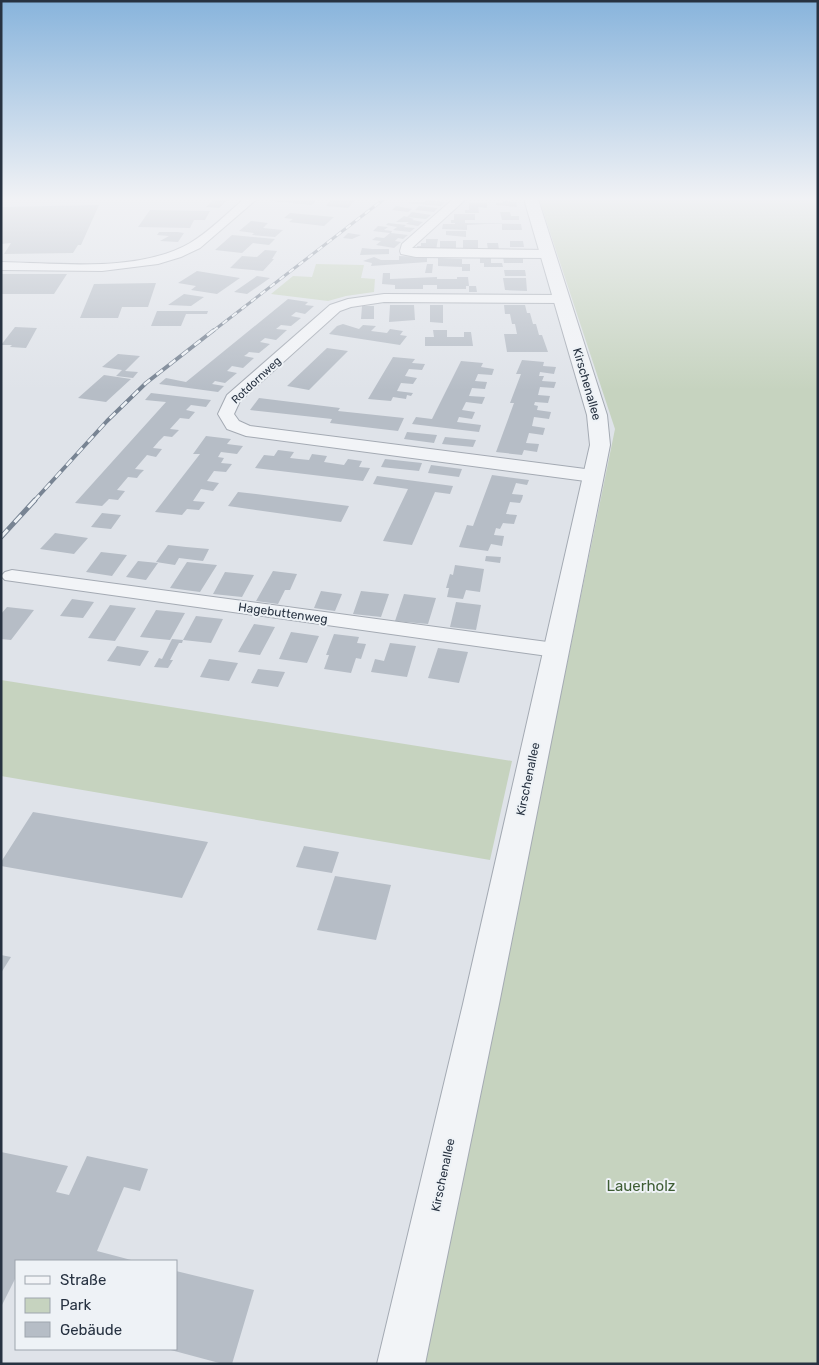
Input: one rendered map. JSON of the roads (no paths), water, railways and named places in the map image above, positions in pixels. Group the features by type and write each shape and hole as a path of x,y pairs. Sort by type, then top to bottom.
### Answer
{"street":[{"path":"1,266 116,265 132,263"},
{"name":"Kirschenallee","path":"401,1364 483,994 593,476 600,432 551,263"},
{"name":"Rotdornweg","path":"562,298 384,298 348,303 335,308 248,386 234,399 226,414 233,425 246,431 593,476"},
{"name":"Hagebuttenweg","path":"12,576 555,650"}],"railway":[{"path":"213,331 301,263"},
{"path":"34,501 107,421 146,383 214,330"},
{"path":"1,537 35,500"}],"park label":[{"name":"Lauerholz","path":"641,1186"}]}
